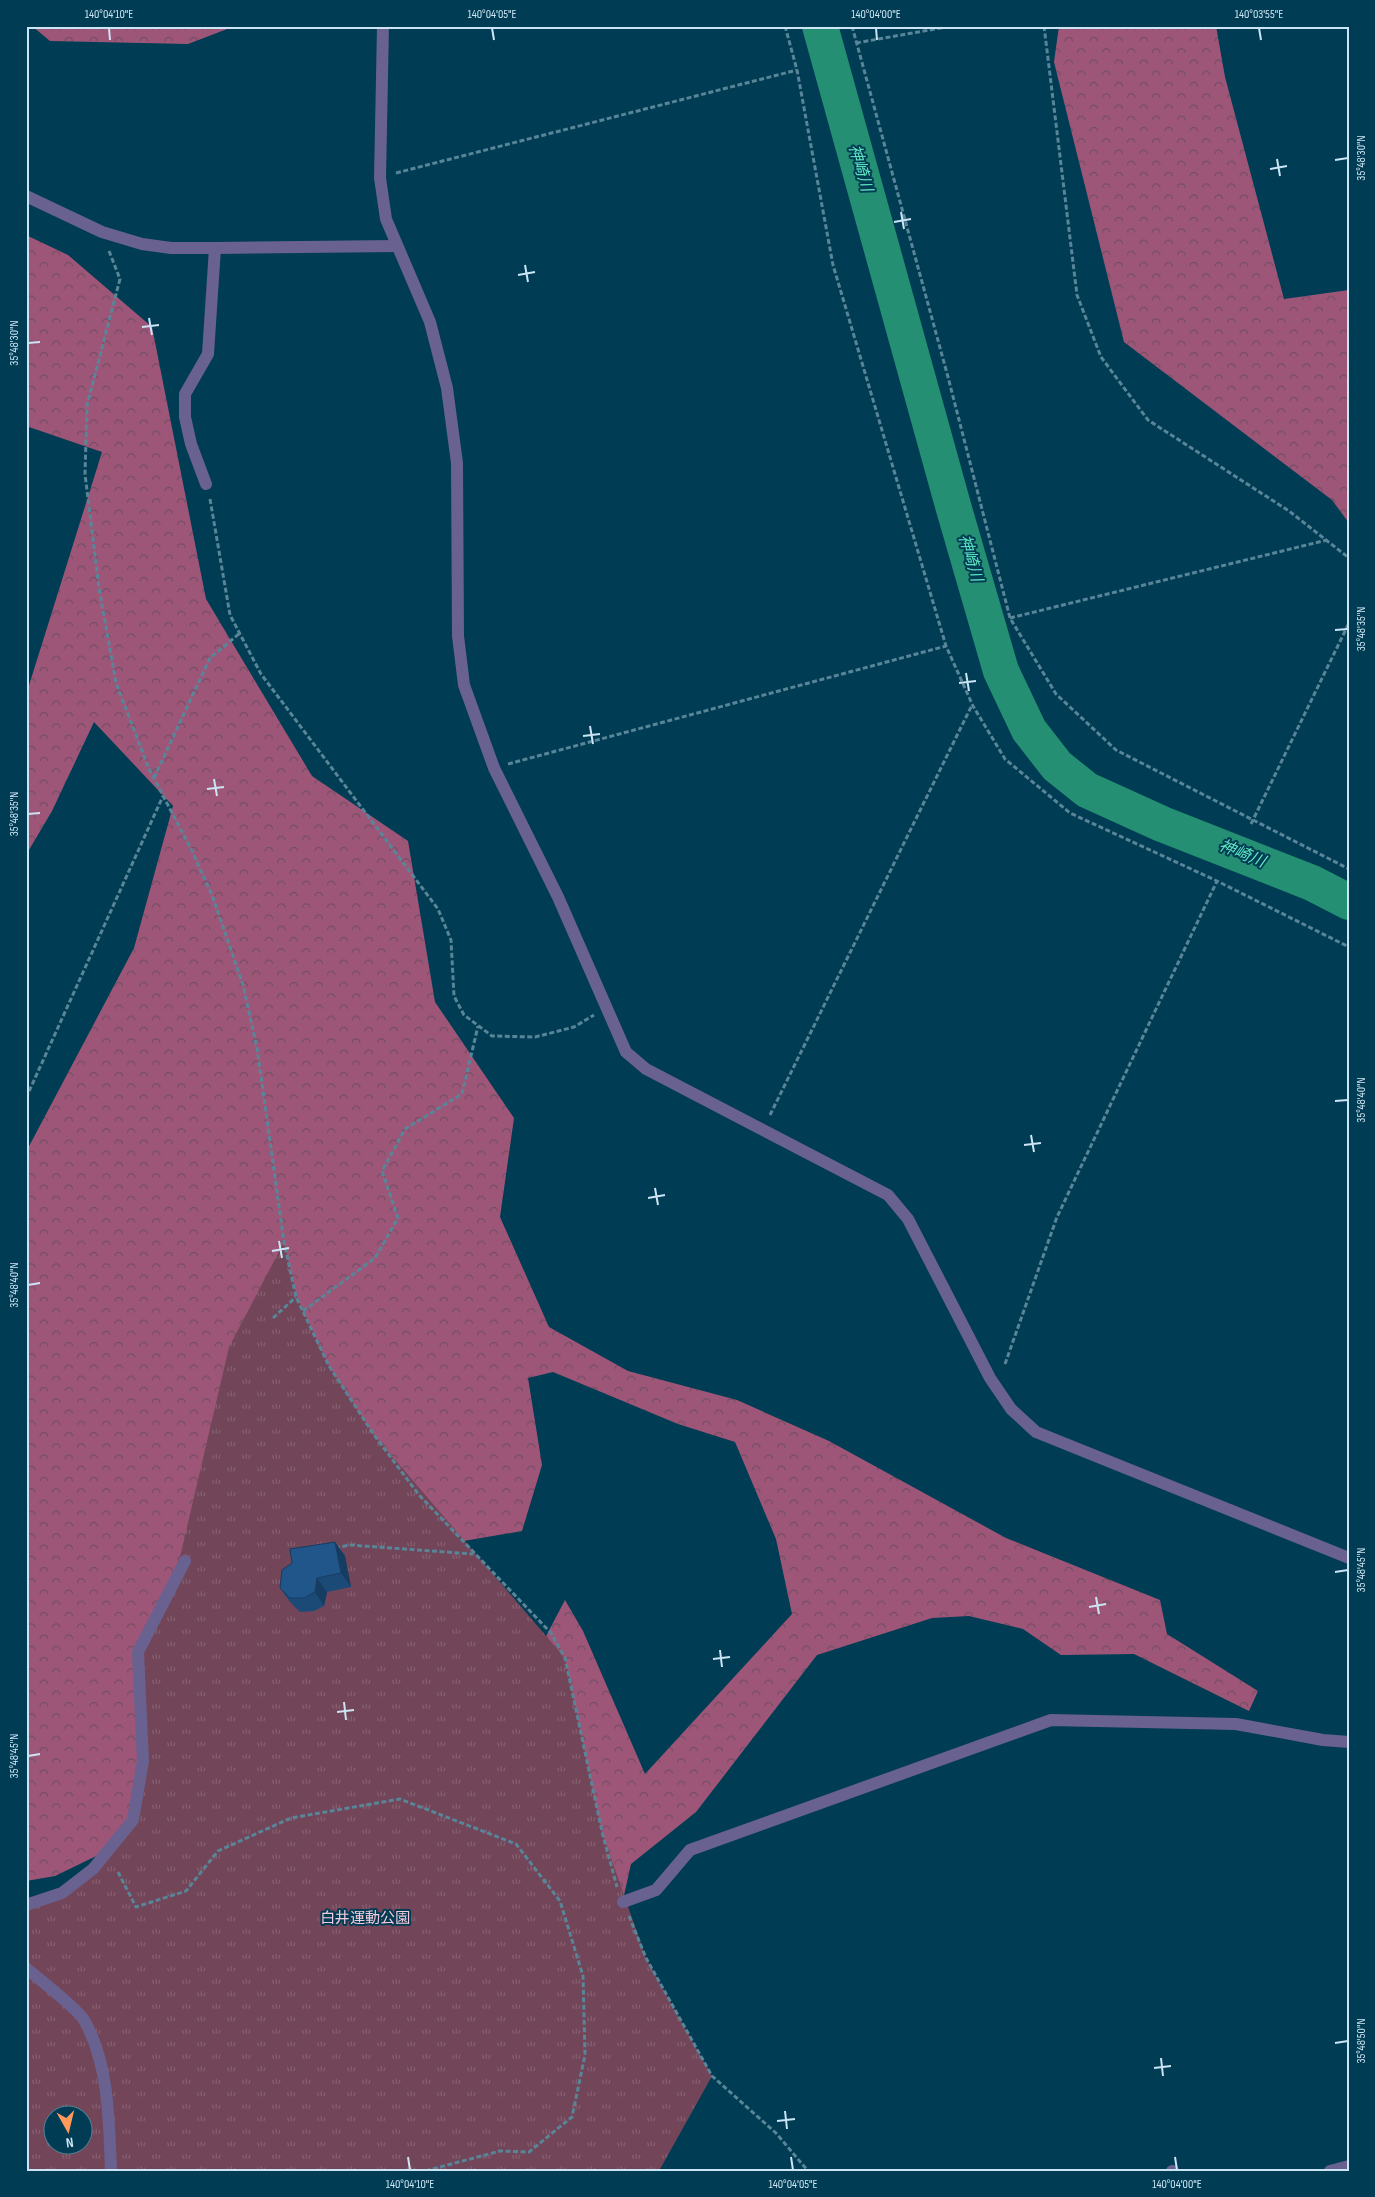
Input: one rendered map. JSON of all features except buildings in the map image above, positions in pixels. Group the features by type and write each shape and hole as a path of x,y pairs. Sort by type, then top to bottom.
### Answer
{"street":[{"path":"383,26 380,178 386,219 430,322 447,388 457,463 458,636 464,685 494,768 558,897 626,1052 646,1069 888,1195 908,1219 990,1378 1011,1409 1036,1432 1349,1558"},
{"path":"26,196 102,232 142,244 171,248 397,246"},
{"path":"206,484 191,444 185,417 185,394 208,354 215,248"},
{"path":"26,1904 62,1893 93,1869 133,1820 143,1761 138,1652 185,1561"},
{"path":"623,1902 656,1890 690,1850 1051,1720 1236,1724 1324,1740 1349,1742"},
{"path":"26,1968 83,2018 99,2055 109,2121 111,2171"},
{"path":"110,2156 116,2171"},
{"path":"1330,2171 1349,2166"}],"path":[{"path":"785,26 797,70 833,265 946,646 973,706 1005,759 1070,813 1218,882 1349,947"},
{"path":"852,26 948,377 1010,618 1056,694 1116,750 1251,823 1349,869"},
{"path":"856,43 952,26"},
{"path":"1044,26 1077,295 1101,357 1148,420 1289,511 1349,558"},
{"path":"380,178 797,70"},
{"path":"102,232 120,279 87,405 85,474 99,588 116,683 154,778 212,895 243,985 257,1048 284,1242 296,1297 329,1366 374,1435 419,1495 551,1633 564,1658 602,1832 623,1902 646,1958 712,2076 776,2133 808,2171"},
{"path":"206,484 215,517 230,615 261,674 438,909 451,940 454,996 464,1015 492,1036 535,1037 574,1026 607,1008"},
{"path":"1010,618 1328,540"},
{"path":"1251,823 1349,623"},
{"path":"154,778 210,658 240,633"},
{"path":"494,768 946,646"},
{"path":"763,1130 973,706"},
{"path":"26,1098 163,796"},
{"path":"1005,1364 1057,1217 1218,882"},
{"path":"303,1311 375,1258 398,1218 382,1172 405,1129 462,1094 478,1026"},
{"path":"273,1318 296,1297"},
{"path":"334,1549 350,1545 474,1554"},
{"path":"118,1872 136,1907 186,1891 218,1851 291,1818 400,1799 516,1844 560,1901 583,1976 585,2055 572,2117 529,2152 500,2151 426,2171"}],"green space":[{"path":"32,26 235,26 188,44 50,41"},
{"path":"1059,26 1216,26 1225,77 1284,299 1349,290 1349,523 1332,500 1124,342 1054,62"},
{"path":"26,235 68,255 152,327 206,599 312,776 408,841 435,1002 514,1118 500,1217 549,1327 628,1371 737,1400 829,1441 1006,1538 1160,1600 1167,1634 1258,1691 1249,1711 1134,1654 1061,1655 1023,1629 969,1616 932,1618 817,1655 696,1812 631,1864 616,1931 150,1830 55,1876 26,1881 26,1152 134,948 173,806 94,722 52,811 26,855 26,695 102,452 26,426","holes":["553,1372 678,1424 735,1442 776,1539 792,1614 645,1774 583,1631 565,1600 503,1718 394,1553 522,1531 542,1465 528,1378"]},
{"name":"白井運動公園","path":"284,1242 297,1297 329,1366 374,1435 565,1658 602,1832 646,1958 712,2076 659,2171 26,2171 26,1905 62,1893 133,1820 143,1761 138,1652 180,1557 229,1347"}],"waterway":[{"name":"神崎川","path":"820,26 1001,671 1029,730 1057,766 1087,790 1162,824 1312,883 1349,902"}]}
